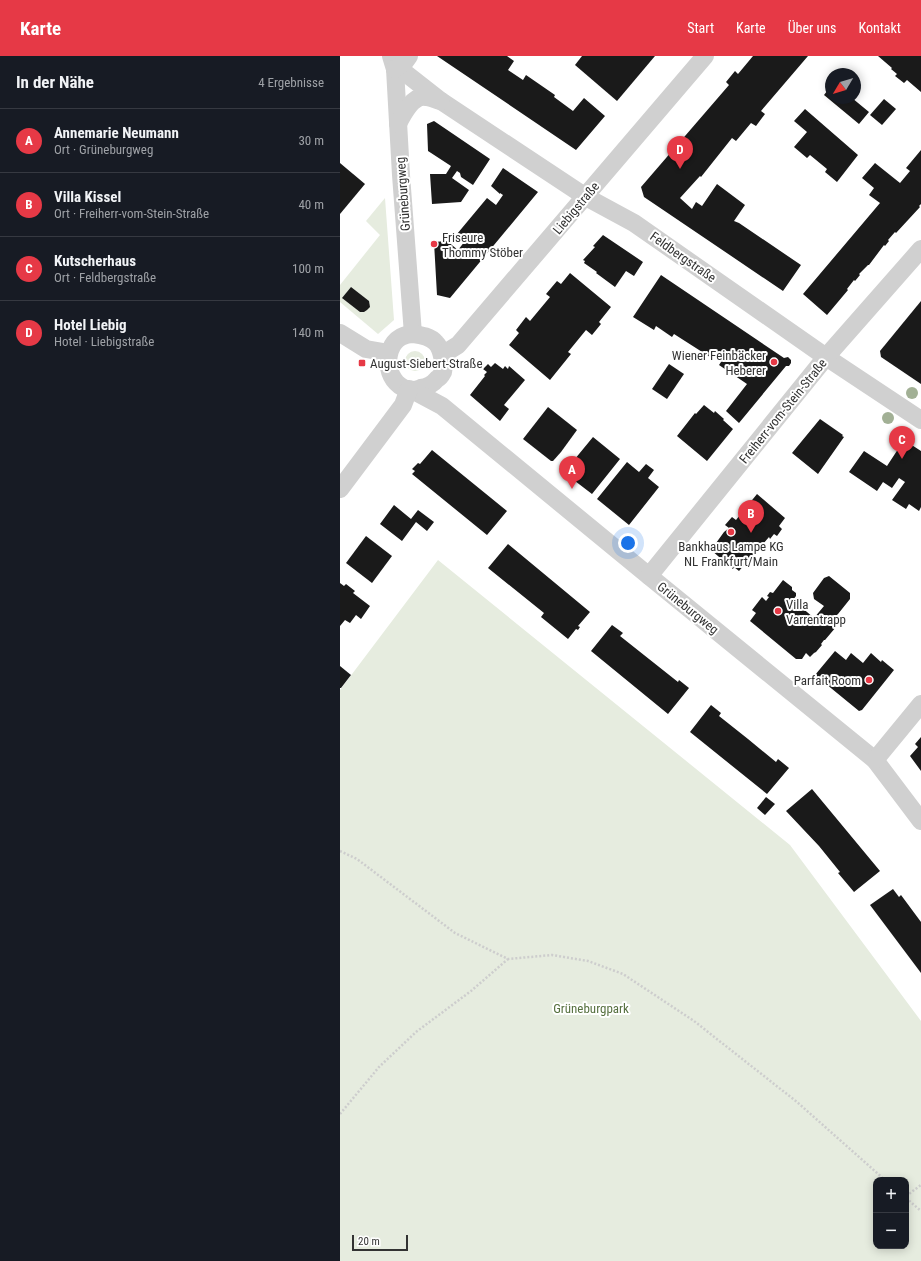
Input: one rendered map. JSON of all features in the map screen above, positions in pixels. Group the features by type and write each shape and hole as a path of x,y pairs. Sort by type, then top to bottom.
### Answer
{"street":[{"path":"393,63 404,63 409,56"},
{"name":"Liebigstraße","path":"442,355 458,345 705,56"},
{"name":"Feldbergstraße","path":"393,63 441,101 586,197 640,227 826,358 921,420"},
{"name":"Grüneburgweg","path":"393,63 413,334"},
{"name":"Feldbergstraße","path":"398,124 404,112 417,99 424,96 441,101"},
{"name":"Freiherr-vom-Stein-Straße","path":"649,576 826,358 921,249"},
{"path":"340,333 366,349 389,353"},
{"path":"413,334 426,336 436,343 442,355 443,372 437,380 427,387 410,390 394,381 389,370 389,353 393,343 402,336 413,334"},
{"path":"437,380 442,406"},
{"path":"340,489 403,405 410,390"},
{"name":"Grüneburgweg","path":"410,390 442,406 875,760 921,821"},
{"path":"875,760 921,704"}],"path":[{"path":"340,851 357,859 455,933 508,959 552,955 588,960 623,974 694,1021 797,1102 883,1177"},
{"path":"340,1114 379,1067 416,1032 471,991 508,959"},
{"path":"909,1195 921,1185"},
{"path":"909,1200 921,1211"}],"green space":[{"path":"385,198 394,320 378,334 340,302 340,285 380,235 366,221"},
{"path":"411,351 419,351 425,357 425,365 419,371 411,371 405,365 405,357"},
{"name":"Grüneburgpark","path":"438,560 790,845 921,1021 921,1261 340,1261 340,690"}],"building":[{"path":"437,56 507,56 514,61 508,70 523,80 526,75 555,95 554,97 573,111 584,98 605,116 576,150"},
{"path":"582,56 655,56 617,101 575,65"},
{"path":"753,56 808,56 761,111 765,114 756,126 751,123 736,141 732,138 701,177 700,176 680,198 692,209 696,202 702,206 717,184 745,205 734,221 801,265 783,291 644,197 641,187 729,85 726,82 735,71 738,74"},
{"path":"878,56 921,56 921,92 907,80 904,83 895,76 897,74 891,69 892,68"},
{"path":"884,99 896,109 882,125 870,115"},
{"path":"835,104 859,104 869,112 859,124"},
{"path":"805,109 858,155 837,182 825,172 827,169 810,155 807,158 794,147 807,132 794,121"},
{"path":"434,121 490,159 473,185 461,177 460,173 457,171 452,178 469,190 461,202 432,204 430,174 446,174 451,166 428,151 427,124"},
{"path":"921,150 920,207 888,240 889,241 885,246 884,245 869,265 859,274 860,275 855,281 854,280 847,289 848,290 827,315 803,294 880,203 869,195 874,188 862,178 875,163 900,183 910,171 906,168"},
{"path":"340,163 365,184 340,214"},
{"path":"503,168 538,192 450,298 437,295 434,242 447,241 458,250 465,241 457,234 487,198 496,205 503,195 491,186"},
{"path":"603,235 643,262 634,276 626,271 615,287 584,263 585,261 583,260 595,247 593,246"},
{"path":"570,273 611,307 599,322 601,324 592,335 586,330 568,352 571,354 550,380 509,345 519,333 516,330 526,317 530,321 550,297 546,294 557,281 561,284"},
{"path":"661,275 784,358 788,357 791,360 789,366 786,366 739,423 726,411 747,384 719,365 723,359 713,352 710,357 674,334 672,337 656,326 654,330 633,317"},
{"path":"351,287 369,301 370,307 364,312 360,312 342,298"},
{"path":"921,301 921,384 881,357 880,351"},
{"path":"495,363 503,369 505,366 508,369 509,366 525,380 504,405 509,409 500,421 470,395 487,372 483,369 488,364 491,367"},
{"path":"669,364 684,374 667,399 652,389"},
{"path":"704,405 714,413 715,411 733,429 707,461 677,436 695,413 696,414"},
{"path":"548,407 577,430 553,461 523,439"},
{"path":"820,419 844,437 818,474 792,453"},
{"path":"593,437 620,459 592,494 575,481 573,484 566,478 568,475 565,471"},
{"path":"904,440 921,451 921,507 919,511 909,504 906,509 892,500 905,482 899,478 892,488 883,482 877,491 849,472 864,451 887,466"},
{"path":"432,450 507,511 487,535 412,474 415,471 412,469 418,463 420,464"},
{"path":"627,462 639,472 646,464 654,470 648,478 659,487 629,525 597,499"},
{"path":"757,494 785,518 779,526 782,529 777,536 774,534 770,539 769,537 763,544 764,547 762,551 758,551 753,557 752,556 739,571 734,567 733,569 711,550 724,532 729,528 725,525 732,517 736,520"},
{"path":"394,505 411,519 418,510 434,522 427,531 416,522 402,541 380,524"},
{"path":"366,536 392,556 372,583 346,563"},
{"path":"508,544 590,612 578,626 580,627 578,630 576,629 568,639 541,617 544,613 488,568"},
{"path":"829,576 850,593 850,599 831,620 835,623 836,627 824,640 816,652 810,657 806,653 802,659 796,659 750,621 756,613 752,610 762,597 766,601 770,592 773,593 783,580 792,587 792,590 796,593 793,600 814,618 824,606 814,599 813,593 824,578"},
{"path":"340,583 344,586 346,584 355,591 353,593 370,606 361,619 356,615 350,623 345,620 340,626"},
{"path":"612,625 623,633 620,636 678,682 679,680 689,688 668,714 591,651"},
{"path":"835,651 846,660 851,653 863,663 871,653 881,662 882,660 894,670 862,710 859,711 815,675"},
{"path":"340,666 351,675 341,688 340,688"},
{"path":"711,705 721,713 719,716 776,762 778,759 789,768 767,794 690,732"},
{"path":"921,737 921,771 910,756 918,747 915,744"},
{"path":"812,789 880,871 854,892 838,873 840,872 819,846 786,811"},
{"path":"766,797 775,804 765,815 757,808"},
{"path":"893,889 899,897 901,895 921,922 921,973 870,905"}],"place":[{"name":"Hotel Liebig","path":"680,169"},
{"name":"Friseure Thommy Stöber","path":"434,244"},
{"name":"Wiener Feinbäcker Heberer","path":"774,362"},
{"name":"August-Siebert-Straße","path":"362,363"},
{"name":"Kutscherhaus","path":"902,459"},
{"name":"Annemarie Neumann","path":"572,489"},
{"name":"Bankhaus Lampe KG NL Frankfurt/Main","path":"731,532"},
{"name":"Villa Kissel","path":"751,533"},
{"name":"Villa Varrentrapp","path":"778,611"},
{"name":"Parfait Room","path":"869,680"}]}
